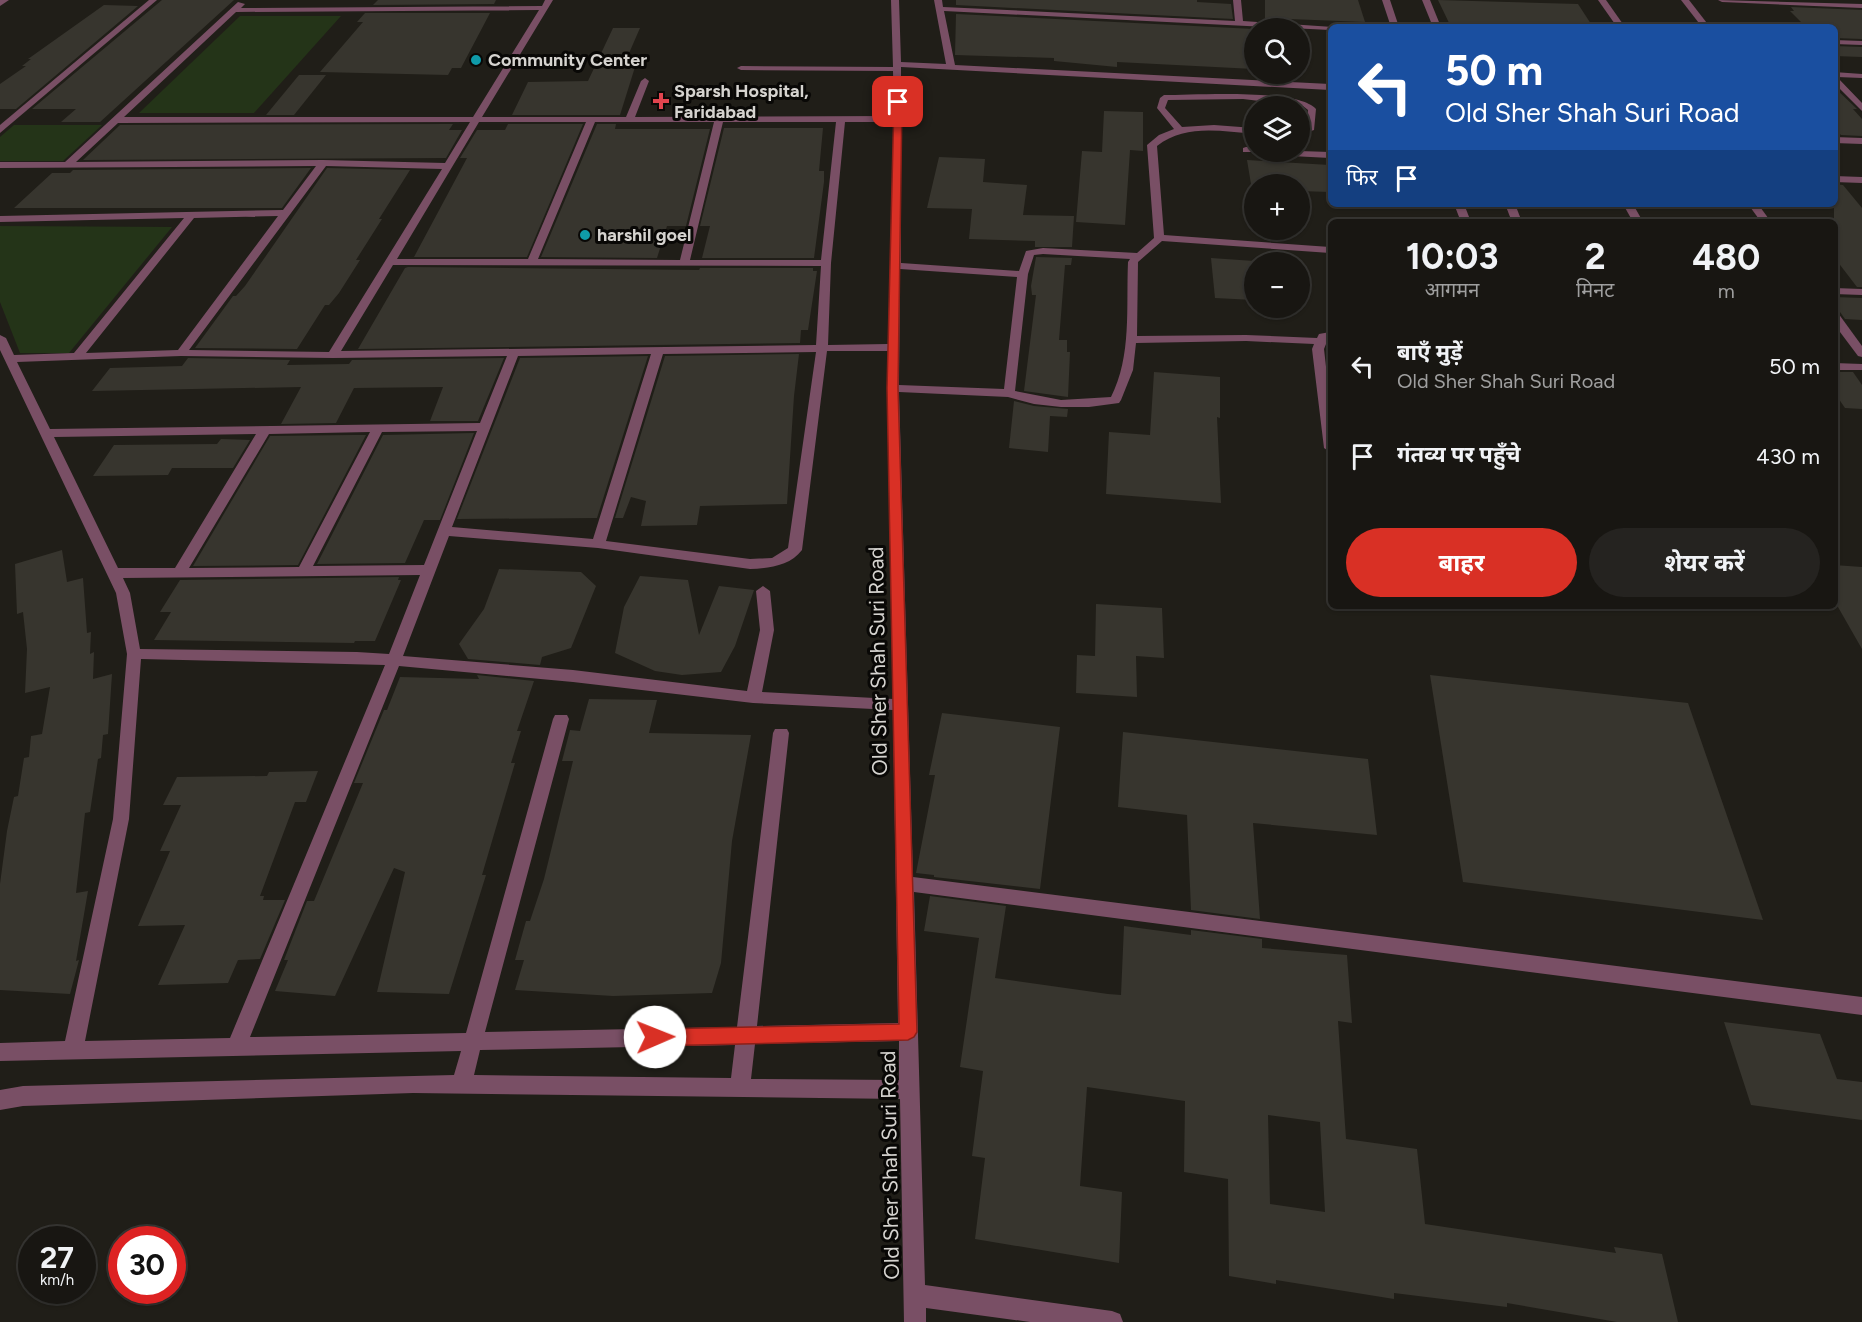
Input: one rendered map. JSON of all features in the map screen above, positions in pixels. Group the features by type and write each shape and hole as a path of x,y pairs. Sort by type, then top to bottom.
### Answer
{"street":[{"path":"0,4 5,0"},
{"path":"0,130 153,0"},
{"path":"67,165 246,0"},
{"path":"452,8 458,0"},
{"name":"Old Sher Shah Suri Road","path":"895,0 898,119 893,388 915,1322"},
{"path":"938,0 951,67"},
{"path":"1237,0 1239,23"},
{"path":"1386,0 1394,24"},
{"path":"1425,0 1436,24"},
{"path":"1602,0 1619,24"},
{"path":"1685,0 1704,24"},
{"path":"1722,0 1842,3 1862,6"},
{"path":"235,10 452,8 546,4"},
{"path":"333,355 546,4"},
{"path":"940,9 1328,28"},
{"path":"1838,42 1862,43"},
{"path":"741,68 951,67 1328,87"},
{"path":"1838,76 1862,76"},
{"path":"1163,78 1164,98 1161,108 1179,129"},
{"path":"628,120 645,81"},
{"path":"1838,81 1862,108"},
{"path":"1164,98 1244,96"},
{"path":"1310,108 1312,122 1310,130"},
{"path":"445,531 598,544 750,564 769,564 785,559 795,550 822,348 826,263 841,119"},
{"path":"116,120 898,119"},
{"path":"532,262 591,120"},
{"path":"684,263 719,120"},
{"path":"1009,393 1023,274 1030,253 1043,251 1137,256 1150,250 1159,238 1152,145 1160,137 1179,129 1244,130"},
{"path":"1838,140 1862,141"},
{"path":"1310,154 1328,155"},
{"path":"0,165 323,163 448,166"},
{"path":"181,353 323,163"},
{"path":"1838,179 1862,180"},
{"path":"0,219 286,213"},
{"path":"76,358 190,216"},
{"path":"1159,238 1328,250"},
{"path":"893,388 1009,393 1053,402 1100,403 1115,400 1126,376 1133,262 1137,256"},
{"path":"390,262 826,263"},
{"path":"896,266 1023,274"},
{"path":"1838,291 1862,292"},
{"path":"1838,321 1862,354"},
{"path":"0,338 123,593 134,654 121,819 73,1050"},
{"path":"1130,340 1325,338 1328,404"},
{"path":"10,359 181,353 333,355 895,347"},
{"path":"598,544 658,350"},
{"path":"236,1047 394,660 514,352"},
{"path":"1838,366 1862,367"},
{"path":"46,433 485,427"},
{"path":"304,571 378,428"},
{"path":"179,573 265,430"},
{"path":"113,573 429,570"},
{"path":"753,698 767,630 763,591"},
{"path":"134,654 357,657 573,676 753,698 900,705"},
{"path":"461,1085 561,719"},
{"path":"740,1088 781,733"},
{"path":"905,884 1862,1006"},
{"path":"0,1052 908,1032"},
{"path":"0,1100 35,1096 461,1085 909,1090"},
{"path":"914,1295 1112,1322"}],"green space":[{"path":"240,16 341,16 254,113 139,113"},
{"path":"14,125 102,125 63,161 0,161 0,137"},
{"path":"0,226 172,227 69,353 20,353 0,302"}],"building":[{"path":"162,0 234,0 100,122 61,122 76,109 32,109"},
{"path":"378,0 496,0 494,4 373,5"},
{"path":"956,0 1197,0 1197,2 1231,4 1233,19 956,5"},
{"path":"1265,0 1358,0 1365,22 1310,18 1265,18"},
{"path":"1438,0 1578,4 1591,24 1450,24"},
{"path":"104,5 138,6 16,109 0,109 0,84 26,66 22,66 31,59 28,59"},
{"path":"1791,7 1862,10 1862,39 1838,38 1838,24 1803,24 1790,11 1794,11"},
{"path":"365,13 490,13 461,68 452,68 448,75 320,72 363,22 357,22"},
{"path":"956,14 1244,28 1244,68 1117,62 1117,67 1054,61 1054,58 955,55"},
{"path":"613,28 640,28 623,67 635,67 620,115 512,115 528,82 588,81"},
{"path":"1838,46 1862,47 1862,57 1838,56"},
{"path":"299,75 326,75 294,115 266,115"},
{"path":"1838,91 1857,109 1853,109 1862,119 1862,136 1841,135 1838,132"},
{"path":"1104,111 1143,112 1143,151 1130,150 1125,225 1076,222 1082,151 1102,152"},
{"path":"453,124 449,130 462,130 446,158 83,160 120,125"},
{"path":"508,124 583,124 527,257 414,257 467,158 460,158 477,130 505,130"},
{"path":"597,124 616,124 615,129 710,129 686,226 667,226 657,258 541,257"},
{"path":"724,128 823,128 819,171 824,171 824,182 814,258 702,258 710,226 700,226"},
{"path":"939,157 985,159 983,182 1027,185 1023,215 1074,216 1072,247 1035,247 1035,241 969,239 972,209 927,208"},
{"path":"1247,162 1328,165 1328,192 1310,191 1310,174 1249,174"},
{"path":"311,168 282,208 14,208 52,173 70,173 73,170"},
{"path":"327,168 410,170 379,219 382,219 356,260 360,260 339,293 329,305 325,305 297,349 195,348 233,296 236,296 245,286"},
{"path":"1838,184 1843,185 1862,208 1862,287 1857,287 1838,262 1838,219 1834,219 1834,207 1838,207"},
{"path":"1036,257 1072,258 1071,265 1065,265 1059,340 1067,340 1067,352 1070,352 1068,397 1024,391 1036,295 1032,295 1031,286"},
{"path":"1211,258 1244,260 1244,299 1215,298"},
{"path":"405,268 699,270 700,268 813,268 813,271 817,271 808,330 801,330 800,343 358,349"},
{"path":"1838,297 1862,298 1862,320 1845,319 1838,311"},
{"path":"799,354 787,504 700,506 697,525 641,526 646,501 631,497 623,518 615,518 665,356"},
{"path":"648,356 597,518 457,519 520,358"},
{"path":"188,358 290,360 287,365 349,364 352,360 504,358 478,421 430,421 443,387 354,388 336,423 281,424 301,387 92,391 110,368 182,366"},
{"path":"1154,372 1220,377 1220,418 1217,417 1221,503 1106,494 1109,432 1150,435"},
{"path":"1838,372 1853,372 1862,385 1862,409 1845,408 1838,398"},
{"path":"1014,401 1034,406 1068,409 1067,417 1050,416 1048,452 1009,448"},
{"path":"474,433 440,520 424,520 405,563 317,564 383,435"},
{"path":"366,435 298,565 193,566 270,436"},
{"path":"221,439 250,440 233,468 172,468 168,475 93,476 114,445 217,444"},
{"path":"62,550 67,582 83,578 87,633 91,632 90,654 94,652 93,679 112,674 108,734 103,735 101,758 98,759 90,812 85,813 76,893 88,891 76,961 79,960 70,994 0,990 0,884 7,831 14,797 18,796 24,758 29,757 31,736 42,734 50,687 25,693 27,649 23,612 17,614 15,564"},
{"path":"1838,565 1862,567 1862,649 1838,607"},
{"path":"499,569 581,572 596,586 571,648 542,657 540,665 468,659 459,644 484,609"},
{"path":"640,576 688,580 699,635 719,586 754,590 735,646 721,672 682,675 655,671 615,653 624,607"},
{"path":"399,577 398,580 401,580 375,641 355,641 354,643 154,640 171,612 160,612 180,580"},
{"path":"1096,604 1162,608 1164,658 1136,656 1137,697 1076,693 1077,655 1095,656"},
{"path":"477,675 534,681 517,731 521,731 511,763 515,763 482,875 486,875 449,994 377,992 405,872 394,868 335,996 275,991 288,960 284,960 307,901 314,901 363,783 354,783 400,677 479,679"},
{"path":"1430,675 1688,703 1763,920 1463,882"},
{"path":"589,699 657,700 649,733 751,735 732,841 721,963 712,993 613,996 515,990 524,960 515,960 526,921 530,921 544,879 573,761 562,761 570,730 580,731"},
{"path":"942,713 1060,727 1040,889 916,873 935,775 929,775"},
{"path":"1123,732 1368,759 1377,835 1253,823 1260,919 1191,910 1187,815 1118,807"},
{"path":"318,771 306,802 295,802 260,896 264,896 263,900 285,900 260,959 238,960 228,983 158,985 185,925 138,926 170,851 160,851 181,805 163,805 177,777 267,776 269,772"},
{"path":"930,896 1006,906 995,978 1121,995 1124,926 1191,935 1191,930 1262,939 1262,948 1347,955 1352,1023 1338,1021 1346,1139 1417,1149 1425,1224 1616,1253 1614,1247 1662,1254 1678,1322 1617,1322 1507,1303 1507,1307 1394,1293 1394,1299 1276,1280 1276,1284 1229,1276 1228,1179 1184,1172 1185,1101 1087,1087 1080,1186 1122,1192 1119,1263 975,1239 985,1158 972,1156 983,1071 960,1067 979,938 924,931","holes":["1268,1115 1320,1122 1325,1212 1270,1204"]},
{"path":"1724,1022 1820,1034 1837,1079 1862,1082 1862,1120 1751,1105"}],"place":[{"name":"Community Center","path":"476,60"},
{"name":"Sparsh Hospital, Faridabad","path":"661,101"},
{"name":"harshil goel","path":"585,235"}],"route":[{"path":"655,1037 908,1032 893,388 898,102"}]}
